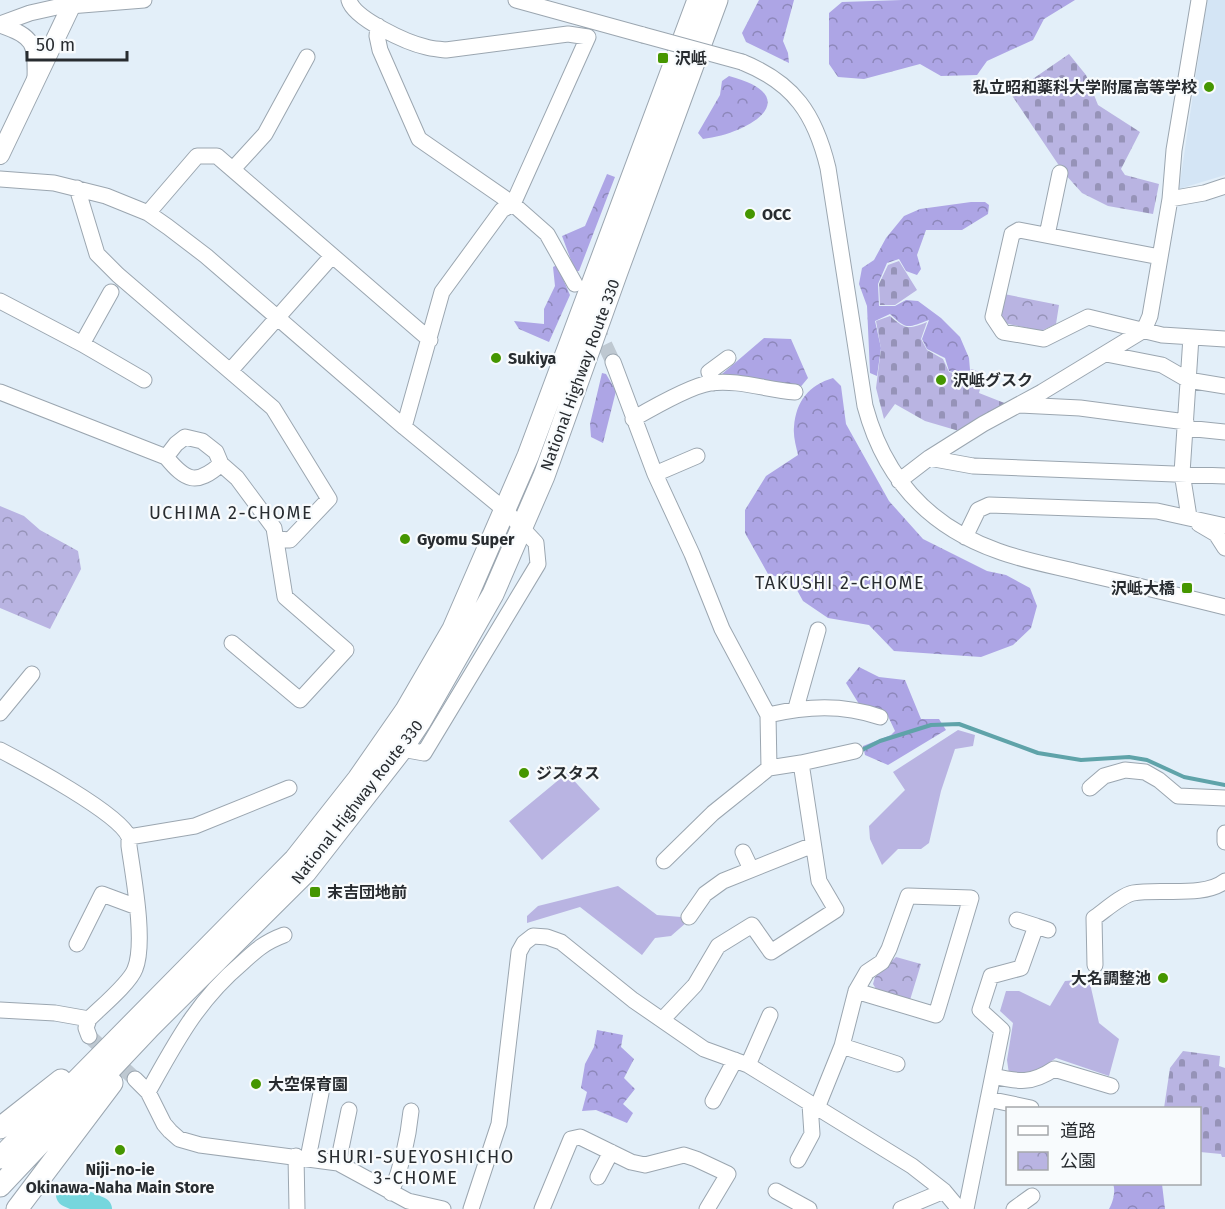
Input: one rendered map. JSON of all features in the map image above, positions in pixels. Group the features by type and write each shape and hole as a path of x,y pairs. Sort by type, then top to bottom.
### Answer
{"highway":[{"name":"National Highway Route 330","path":"0,1158 295,859 358,779 406,711 453,629 506,511 698,0"},
{"name":"National Highway Route 330","path":"0,1186 124,1055 198,1003 306,872 402,749 420,722 493,594 546,471 717,0"},
{"path":"16,1209 114,1080 124,1055"},
{"path":"0,1128 68,1074 95,1060"}],"main road":[{"path":"0,155 73,3"}],"street":[{"path":"0,24 42,10 73,3 144,0"},
{"path":"349,0 357,13 378,26 425,47 446,50 568,34 588,37 513,204 502,210 442,292 404,427"},
{"path":"516,0 568,7 643,35 742,62 770,75 797,98 817,130 828,168 864,405 876,442 900,481 928,511 952,530 999,552 1225,607"},
{"path":"900,481 929,458 1144,330 1150,316 1170,199 1174,150 1198,0"},
{"path":"0,24 21,33 32,44 36,55 35,79"},
{"path":"378,26 377,36 380,50 419,139 513,204 547,234 575,284"},
{"path":"233,170 266,134 307,57"},
{"path":"148,213 197,156 217,156 430,340"},
{"path":"1047,235 1060,173"},
{"path":"0,179 54,183 76,188 126,203 148,213 206,256 404,427 506,511 536,543 538,564 424,753 402,749"},
{"path":"1170,199 1204,193 1225,186"},
{"path":"76,188 97,254 118,275 273,408 329,499 290,540 277,539"},
{"path":"1160,257 1019,230 1012,234 993,317 1003,332 1044,339 1088,317 1162,335 1225,339"},
{"path":"230,371 332,256"},
{"path":"82,344 111,292"},
{"path":"0,301 144,380"},
{"path":"1191,337 1182,473 1189,518 1215,534 1225,548"},
{"path":"1106,354 1162,364 1188,380 1225,386"},
{"path":"713,383 709,372 728,358"},
{"path":"613,362 655,474 692,554 722,629 768,715 769,768"},
{"path":"633,419 673,397 709,383 750,385 774,391 795,392"},
{"path":"0,392 166,457 180,473 195,479 209,475 221,464"},
{"path":"1017,404 1080,408 1225,432"},
{"path":"166,457 185,437 202,441 216,452 221,464 237,478 274,528 285,597 346,650 300,700 232,643"},
{"path":"655,474 697,456"},
{"path":"929,458 973,466 1225,476"},
{"path":"965,537 978,510 989,505 1157,511 1225,526"},
{"path":"796,708 818,630"},
{"path":"0,713 32,674"},
{"path":"768,715 796,708 856,709 880,717"},
{"path":"0,750 35,768 87,801 111,818 129,837 139,933 138,961 135,971 88,1019 86,1028 89,1036"},
{"path":"664,861 713,813 769,768 855,751"},
{"path":"662,1020 695,985 718,946 752,925 771,952 836,910 819,881 801,763"},
{"path":"1090,788 1104,776 1125,770 1145,772 1178,796 1225,798"},
{"path":"129,837 195,826 289,788"},
{"path":"1225,832 1225,842"},
{"path":"689,917 698,901 714,887 751,869 813,845"},
{"path":"743,852 751,869"},
{"path":"1095,965 1094,918 1131,893 1197,890 1218,887 1225,881"},
{"path":"76,944 102,894 137,907"},
{"path":"798,1160 812,1134 814,1106 842,1046 855,991 867,972 882,962 890,949 909,896 971,898 936,1015 855,991"},
{"path":"966,1209 1002,1030 980,1010 991,976 1021,969 1042,928 1017,920"},
{"path":"148,1092 198,1003 267,941 284,935"},
{"path":"471,1209 500,1124 519,952 534,936 548,937 561,942 633,1000 704,1049 741,1063 912,1166 944,1191 959,1209"},
{"path":"0,1010 55,1013 88,1019"},
{"path":"713,1101 741,1063 770,1016"},
{"path":"842,1046 897,1064"},
{"path":"993,1076 1015,1082 1040,1079 1054,1069 1111,1086"},
{"path":"135,1079 148,1092 165,1124 179,1139 200,1145 338,1163 391,1192 405,1205 443,1209"},
{"path":"297,1209 302,1157 321,1093"},
{"path":"988,1099 1026,1107"},
{"path":"338,1163 349,1110"},
{"path":"391,1192 402,1167 411,1111"},
{"path":"543,1209 572,1139 580,1137 631,1162 645,1165 684,1155 728,1174 707,1209"},
{"path":"598,1177 611,1152"},
{"path":"776,1191 799,1207"},
{"path":"901,1209 944,1191"},
{"path":"1014,1209 1032,1196"}],"shaded area":[{"name":"私立昭和薬科大学附属高等学校","path":"1207,0 1225,0 1225,175 1179,189"}],"green space":[{"path":"759,0 794,0 783,41 789,63 746,42 742,33"},
{"path":"1075,0 1044,19 1033,40 987,61 977,75 941,76 920,64 864,79 838,77 829,64 829,13 842,2"},
{"path":"1069,54 1086,75 1098,105 1140,132 1121,169 1125,175 1159,184 1153,214 1108,206 1082,193 1064,173 1011,94"},
{"path":"729,76 752,85 765,94 768,104 763,113 738,130 703,139 698,133 720,95 722,81"},
{"path":"607,174 615,177 579,271 575,271 562,236 585,226"},
{"path":"985,202 989,205 988,214 962,230 926,230 917,255 921,269 917,275 906,271 899,259 887,263 878,284 879,306 895,306 906,300 918,301 941,318 960,337 969,358 970,370 961,374 949,371 945,358 927,349 922,339 929,320 908,326 900,323 890,314 875,321 881,348 877,376 870,373 867,306 859,284 862,268 874,260 886,238 904,216 920,209"},
{"path":"899,261 917,290 895,305 880,305 879,284 888,265"},
{"path":"557,265 570,295 549,342 519,329 514,321 544,324 544,309 555,286 553,267"},
{"path":"1004,294 1059,305 1056,324 1041,331 1004,323 1000,313"},
{"path":"890,316 899,324 907,327 927,322 921,339 927,350 943,359 949,372 961,375 972,369 984,374 979,393 1007,404 959,431 925,421 895,404 884,419 876,388 881,349 876,321"},
{"path":"764,338 791,339 808,378 798,390 722,374"},
{"path":"602,373 606,374 616,391 603,443 591,437 590,424"},
{"path":"833,378 841,386 846,424 889,501 923,539 987,571 1006,575 1030,588 1037,606 1031,628 1013,645 981,657 894,651 869,625 828,618 803,601 792,581 768,574 745,533 745,510 766,476 798,455 794,430 795,418 805,395 817,385"},
{"path":"0,506 24,516 40,530 78,551 81,569 50,629 0,608"},
{"path":"859,667 879,677 905,680 921,719 939,719 946,730 888,765 865,755 863,746 891,735 895,731 887,714 859,704 846,683"},
{"path":"958,730 975,735 973,746 955,749 941,791 929,843 921,849 898,849 882,865 870,839 869,826 905,790 893,772"},
{"path":"567,773 600,809 542,860 509,821"},
{"path":"618,886 657,915 681,917 687,922 671,936 655,938 642,955 580,907 527,923 527,916 538,906"},
{"path":"896,957 921,964 910,1000 876,989 873,984 875,977"},
{"path":"1089,979 1099,1023 1119,1039 1109,1076 1056,1058 1036,1072 1009,1074 1007,1060 1013,1023 1000,1011 1006,991 1019,991 1050,1006 1065,981"},
{"path":"597,1030 623,1035 621,1047 634,1059 624,1078 635,1089 623,1104 633,1113 627,1123 596,1110 582,1111 587,1092 581,1088 585,1064 594,1047"},
{"path":"1183,1051 1220,1056 1219,1066 1225,1068 1225,1157 1221,1154 1201,1152 1201,1107 1164,1107 1170,1068"},
{"path":"1113,1185 1162,1185 1165,1209 1109,1209"}],"waterway":[{"path":"860,751 880,741 931,725 959,724 1038,753 1081,760 1129,757 1147,760 1184,777 1225,785"},
{"path":"68,1195 100,1209"}],"tunnel":[{"path":"595,324 613,362"},
{"path":"89,1036 135,1079"}],"place":[{"name":"沢岻","path":"663,58"},
{"name":"私立昭和薬科大学附属高等学校","path":"1209,87"},
{"name":"OCC","path":"750,214"},
{"name":"Sukiya","path":"496,358"},
{"name":"沢岻グスク","path":"941,380"},
{"name":"Gyomu Super","path":"405,539"},
{"name":"沢岻大橋","path":"1187,588"},
{"name":"ジスタス","path":"524,773"},
{"name":"末吉団地前","path":"315,892"},
{"name":"大名調整池","path":"1163,978"},
{"name":"大空保育園","path":"256,1084"},
{"name":"Niji-no-ie Okinawa-Naha Main Store","path":"120,1150"}],"district":[{"name":"UCHIMA 2-CHOME","path":"231,513"},
{"name":"TAKUSHI 2-CHOME","path":"840,583"},
{"name":"SHURI-SUEYOSHICHO 3-CHOME","path":"416,1167"}]}
